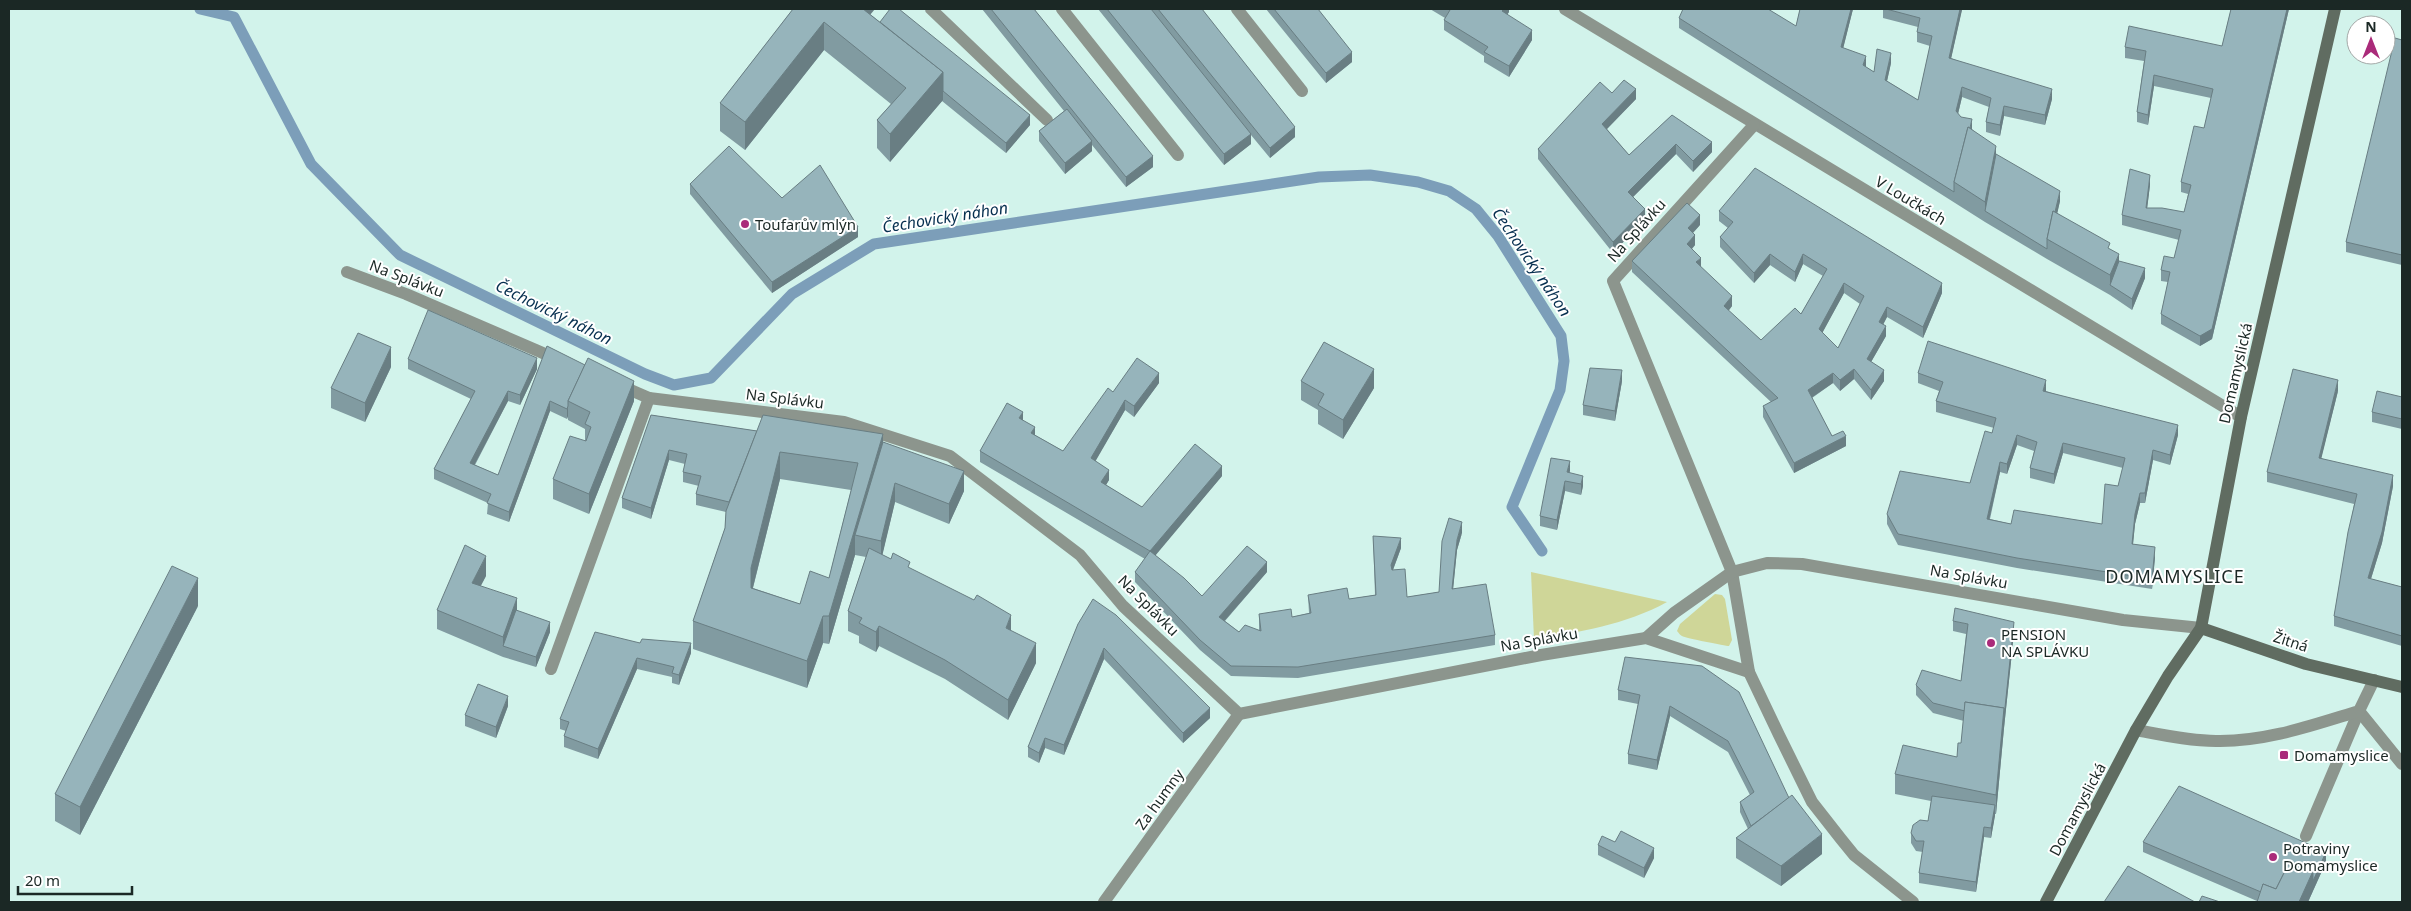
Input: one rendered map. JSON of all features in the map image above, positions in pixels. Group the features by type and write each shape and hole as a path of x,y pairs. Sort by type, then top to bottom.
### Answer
{"street":[{"path":"931,9 1047,120"},
{"path":"1062,9 1178,155"},
{"path":"1237,9 1302,91"},
{"name":"V Loučkách","path":"1565,9 1754,125 2241,417"},
{"name":"Domamyslická","path":"2046,902 2136,730 2168,676 2201,628 2241,417 2335,9"},
{"name":"Na Splávku","path":"1754,125 1613,280 1732,572 1749,672 1812,802 1854,855 1913,902"},
{"name":"Na Splávku","path":"347,272 406,294 568,364"},
{"name":"Na Splávku","path":"604,379 649,398 844,422 950,456 1080,555 1123,606 1239,714 1541,655 1646,638 1749,672"},
{"path":"551,669 649,398"},
{"name":"Na Splávku","path":"1646,638 1674,613 1732,572 1767,563 1802,564 2123,620 2201,628"},
{"name":"Žitná","path":"2201,628 2306,664 2402,687"},
{"path":"2306,836 2374,680"},
{"path":"2136,730 2176,738 2216,742 2286,733 2359,711"},
{"path":"2359,711 2402,764"},
{"name":"Za humny","path":"1104,902 1239,714"}],"green space":[{"path":"1531,572 1667,602 1619,622 1534,639"},
{"path":"1715,594 1722,595 1725,599 1732,640 1729,646 1685,637 1677,631 1680,624"}],"building":[{"path":"793,9 863,9 943,72 890,134 877,120 906,88 824,22 745,122 720,103"},
{"path":"890,9 899,9 1030,115 1006,143 943,91 943,72 880,22"},
{"path":"991,9 1034,9 1153,156 1126,177"},
{"path":"1107,9 1151,9 1251,134 1224,154"},
{"path":"1158,9 1202,9 1295,127 1270,148"},
{"path":"1274,9 1318,9 1352,52 1326,73"},
{"path":"1447,9 1504,9 1502,11 1532,30 1509,66 1484,52 1488,47 1444,20 1450,10"},
{"path":"1683,9 1768,9 1796,26 1800,9 1851,9 1841,47 1866,56 1863,65 1874,72 1877,49 1891,53 1885,80 1918,100 1932,36 1917,32 1920,18 1886,9 1960,9 1949,58 2052,89 2045,115 2004,106 2000,125 1986,122 1991,98 1962,87 1956,111 1961,117 1972,119 1970,128 1968,127 1954,182 1954,192 1679,18"},
{"path":"2231,9 2287,9 2212,329 2200,336 2161,314 2170,272 2161,270 2164,256 2174,258 2181,230 2122,215 2130,169 2150,175 2146,208 2162,208 2184,212 2191,185 2181,182 2194,126 2204,128 2213,89 2154,75 2148,115 2137,112 2146,51 2125,47 2129,26 2222,46"},
{"path":"2396,38 2402,40 2402,255 2346,242 2389,65 2396,65"},
{"path":"1624,80 1636,89 1602,124 1629,155 1672,115 1712,142 1693,161 1676,144 1628,192 1645,209 1613,242 1538,149 1600,82 1612,93"},
{"path":"1067,109 1092,141 1065,163 1039,131"},
{"path":"1968,127 1996,146 1985,202 1954,182"},
{"path":"729,146 782,198 820,165 858,227 772,282 690,184"},
{"path":"1996,154 2060,191 2055,212 2053,211 2047,239 2047,249 1985,211"},
{"path":"1755,168 1942,283 1923,327 1887,307 1879,322 1886,326 1867,359 1884,370 1871,390 1854,369 1840,380 1833,373 1808,390 1832,436 1843,431 1846,436 1794,463 1763,406 1778,398 1632,261 1687,203 1700,215 1688,228 1695,235 1687,244 1701,258 1696,262 1732,296 1724,306 1761,340 1795,308 1801,314 1827,269 1803,254 1795,272 1770,254 1754,273 1720,237 1733,222 1719,211","holes":["1844,283 1864,296 1838,348 1819,329"]},
{"path":"2053,211 2110,243 2108,248 2119,254 2110,275 2047,239"},
{"path":"2119,261 2145,268 2132,299 2110,285"},
{"path":"428,310 537,358 520,395 508,391 470,463 498,475 547,346 585,365 568,401 567,409 550,401 509,512 487,503 491,494 434,469 475,391 408,359"},
{"path":"358,333 391,347 365,403 331,388"},
{"path":"1928,341 2046,380 2043,391 2178,425 2170,455 2153,450 2145,493 2140,493 2135,514 2132,544 2155,547 2152,579 2017,558 1898,534 1887,514 1900,471 1970,483 1985,431 1992,433 1996,418 1936,401 1943,382 1918,373","holes":["2017,435 2037,442 2030,468 2054,474 2063,443 2125,458 2118,486 2105,484 2102,524 2014,510 2011,524 1987,519 2000,462 2007,464"]},
{"path":"1324,342 1374,369 1343,420 1318,405 1324,394 1301,381"},
{"path":"588,358 634,381 589,494 553,479 570,436 586,441 591,427 585,424 590,412 568,401"},
{"path":"1137,358 1159,373 1134,406 1125,400 1091,458 1109,470 1101,482 1142,507 1195,444 1222,466 1150,551 980,451 1007,403 1023,412 1019,418 1035,427 1031,433 1063,451 1108,388 1113,392"},
{"path":"1590,368 1622,370 1615,411 1583,405"},
{"path":"2293,369 2338,380 2319,458 2393,475 2382,532 2368,578 2402,587 2402,636 2334,616 2348,532 2357,494 2267,472"},
{"path":"2377,391 2402,397 2402,419 2372,412"},
{"path":"651,415 757,431 729,502 696,494 701,476 683,472 687,454 669,450 651,508 622,498"},
{"path":"763,415 883,434 829,616 823,616 807,661 693,621 725,528 726,511","holes":["780,452 858,463 829,578 810,571 800,604 751,588 751,568"]},
{"path":"883,442 964,471 949,504 895,483 881,541 855,535"},
{"path":"1551,458 1570,461 1567,472 1583,476 1581,484 1565,481 1557,520 1540,516"},
{"path":"1449,518 1462,522 1457,540 1452,589 1486,584 1495,635 1298,667 1231,666 1200,640 1135,572 1150,551 1184,578 1202,596 1247,546 1267,562 1219,617 1239,632 1245,625 1261,631 1259,614 1291,609 1292,617 1311,613 1308,595 1347,588 1349,599 1376,595 1373,536 1401,538 1391,565 1392,570 1405,569 1407,597 1439,592 1442,541"},
{"path":"465,545 486,556 472,583 517,598 503,637 437,610"},
{"path":"869,548 891,559 893,553 910,562 908,567 974,600 977,595 1011,615 1006,628 1036,643 1008,700 945,660 879,626 876,632 859,623 862,618 848,611"},
{"path":"172,566 198,578 80,807 55,794"},
{"path":"1093,599 1116,615 1210,708 1183,733 1104,648 1064,745 1045,738 1039,753 1028,747 1078,624"},
{"path":"1955,608 2014,622 2004,717 2004,708 1965,702 1965,711 1933,703 1916,685 1922,670 1961,681 1968,624 1953,621"},
{"path":"516,610 550,622 536,657 503,646"},
{"path":"595,632 640,643 642,639 691,643 679,675 672,673 674,667 637,658 598,749 564,736 569,722 560,719"},
{"path":"1625,657 1702,666 1739,692 1789,798 1751,826 1740,802 1754,792 1728,741 1670,706 1657,760 1628,754 1640,695 1618,690"},
{"path":"478,684 508,696 496,727 465,715"},
{"path":"1965,702 2004,708 1996,795 1895,774 1903,745 1957,757 1958,743 1961,743"},
{"path":"2179,786 2326,852 2313,881 2313,871 2290,861 2276,889 2263,884 2261,892 2143,842"},
{"path":"1792,795 1822,834 1781,866 1736,838"},
{"path":"1932,796 1995,805 1991,828 1984,827 1976,882 1919,873 1924,841 1916,841 1911,833 1913,825 1920,820 1928,821"},
{"path":"1621,831 1654,848 1644,868 1598,845 1602,836 1615,842"},
{"path":"2290,861 2313,871 2299,902 2257,902 2263,884 2276,889"},
{"path":"2128,866 2195,902 2104,902"},
{"path":"2202,896 2220,902 2199,902"}],"waterway":[{"name":"Čechovický náhon","path":"200,9 234,17 311,164 400,255 645,374 674,385 711,378 792,294 874,244 1319,177 1370,175 1418,182 1449,191 1476,209 1498,236 1561,336 1564,361 1560,390 1512,507 1542,551"}],"place":[{"name":"Toufarův mlýn","path":"745,224"},
{"name":"PENSION NA SPLÁVKU","path":"1991,643"},
{"name":"Domamyslice","path":"2284,755"},
{"name":"Potraviny Domamyslice","path":"2273,857"}],"district":[{"name":"DOMAMYSLICE","path":"2175,576"}]}
